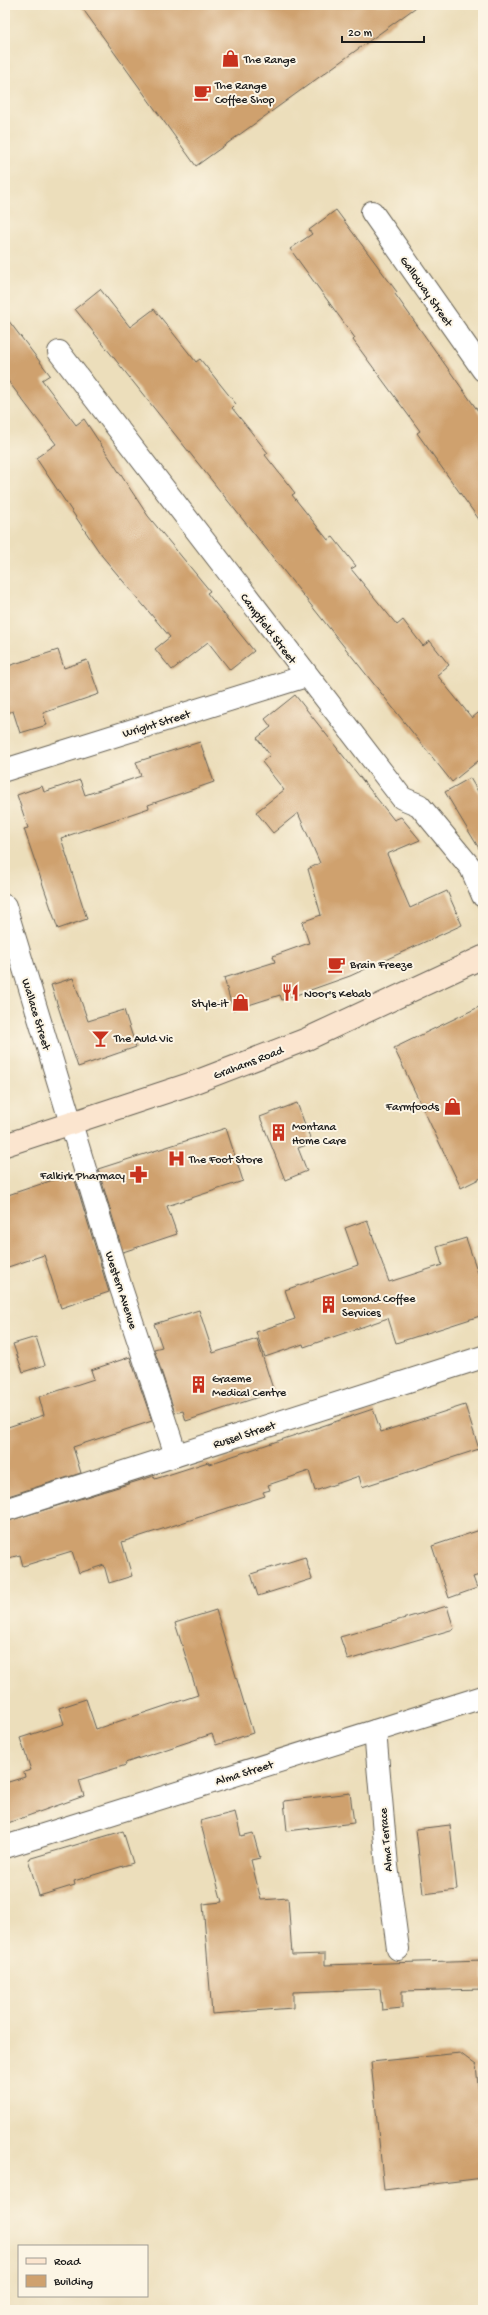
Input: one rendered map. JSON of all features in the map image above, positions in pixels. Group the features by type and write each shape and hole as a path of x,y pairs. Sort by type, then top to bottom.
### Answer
{"main road":[{"name":"Grahams Road","path":"5,1145 190,1084 307,1039 483,957"}],"street":[{"name":"Galloway Street","path":"372,212 483,370"},
{"name":"Campfield Street","path":"59,352 306,676 402,798 419,805 471,868 483,896"},
{"name":"Wright Street","path":"5,770 306,676"},
{"name":"Wallace Street","path":"5,906 70,1123"},
{"name":"Western Avenue","path":"70,1123 121,1288 176,1456"},
{"name":"Russel Street","path":"5,1510 483,1357"},
{"name":"Alma Street","path":"5,1847 483,1697"},
{"name":"Alma Terrace","path":"375,1731 386,1866 398,1949"}],"building":[{"name":"The Range","path":"80,5 419,5 196,166"},
{"path":"336,210 397,292 395,294 483,418 483,525 417,433 420,431 353,340 355,338 290,249 312,234 309,230"},
{"path":"100,289 130,327 154,309 196,362 200,359 236,404 232,408 268,453 265,455 295,493 292,495 328,540 333,537 356,566 351,569 397,625 403,620 423,646 430,641 449,665 437,675 472,718 483,709 483,757 452,782 75,309"},
{"path":"5,316 50,375 42,380 76,425 84,419 148,516 210,591 207,593 254,651 230,670 208,642 172,670 155,649 170,637 102,556 36,458 56,444 5,377"},
{"path":"58,650 64,668 87,660 99,694 43,713 47,725 20,733 13,711 5,714 5,667"},
{"path":"295,695 394,820 401,817 420,840 387,854 410,908 447,891 462,925 350,976 282,1000 280,995 233,1010 224,978 275,962 273,956 309,943 302,922 321,915 308,869 320,863 298,813 273,833 256,812 284,790 262,762 270,755 257,738 271,727 265,719"},
{"path":"200,742 214,782 148,805 149,808 61,838 87,919 58,929 24,829 28,828 17,795 42,786 44,792 80,780 85,795 141,776 136,762"},
{"path":"470,778 483,800 483,855 445,792"},
{"name":"The Auld Vic","path":"73,978 88,1021 124,1010 136,1047 78,1067 51,985"},
{"name":"Farmfoods","path":"483,1005 483,1177 461,1188 394,1048"},
{"name":"Montana Home Care","path":"297,1103 312,1143 298,1148 307,1171 285,1180 260,1117"},
{"path":"226,1128 243,1181 167,1206 177,1234 123,1252 98,1169"},
{"path":"71,1174 72,1177 74,1177 109,1292 61,1308 44,1255 5,1268 5,1196"},
{"path":"367,1220 389,1282 442,1265 437,1247 466,1238 478,1273 483,1272 483,1315 396,1343 388,1318 304,1347 303,1344 265,1357 256,1332 295,1319 285,1290 358,1265 345,1228"},
{"name":"Graeme Medical Centre","path":"199,1310 213,1353 257,1339 274,1392 186,1421 183,1411 175,1413 154,1349 162,1347 154,1324"},
{"path":"36,1337 45,1365 23,1372 13,1344"},
{"path":"130,1357 152,1421 73,1447 81,1473 5,1497 5,1428 44,1415 39,1397 94,1379 91,1370"},
{"path":"465,1405 479,1449 362,1487 359,1476 315,1491 309,1471 268,1485 270,1490 263,1492 265,1496 122,1542 132,1576 109,1583 104,1565 79,1573 72,1551 23,1566 20,1555 5,1559 5,1522 154,1476 155,1479 208,1462 209,1464 373,1409 381,1432"},
{"path":"483,1529 483,1574 473,1577 477,1588 449,1598 432,1546"},
{"path":"305,1557 312,1579 258,1596 251,1574"},
{"path":"447,1606 454,1629 348,1660 340,1637"},
{"path":"216,1610 253,1733 216,1745 212,1734 125,1763 126,1765 79,1780 84,1796 5,1824 5,1783 25,1777 24,1772 31,1770 20,1738 64,1724 59,1708 86,1699 96,1729 198,1695 175,1623"},
{"path":"350,1793 354,1823 287,1831 284,1801"},
{"path":"235,1812 241,1836 253,1833 260,1858 251,1860 261,1900 288,1898 292,1955 325,1954 325,1965 483,1960 483,1989 402,1991 402,2008 382,2010 380,1989 293,1992 293,2008 212,2014 203,1904 222,1902 200,1821"},
{"path":"450,1825 457,1890 423,1894 416,1829"},
{"path":"123,1831 133,1863 74,1881 75,1885 39,1896 28,1859"},
{"path":"460,2053 476,2065 483,2135 483,2178 384,2190 371,2062"}],"place":[{"name":"The Range","path":"231,59"},
{"name":"The Range Coffee Shop","path":"202,92"},
{"name":"Brain Freeze","path":"337,964"},
{"name":"Noor's Kebab","path":"291,993"},
{"name":"Style-it","path":"241,1003"},
{"name":"The Auld Vic","path":"101,1038"},
{"name":"Farmfoods","path":"452,1106"},
{"name":"Montana Home Care","path":"279,1133"},
{"name":"The Foot Store","path":"176,1159"},
{"name":"Falkirk Pharmacy","path":"138,1175"},
{"name":"Lomond Coffee Services","path":"329,1305"},
{"name":"Graeme Medical Centre","path":"199,1385"}]}
